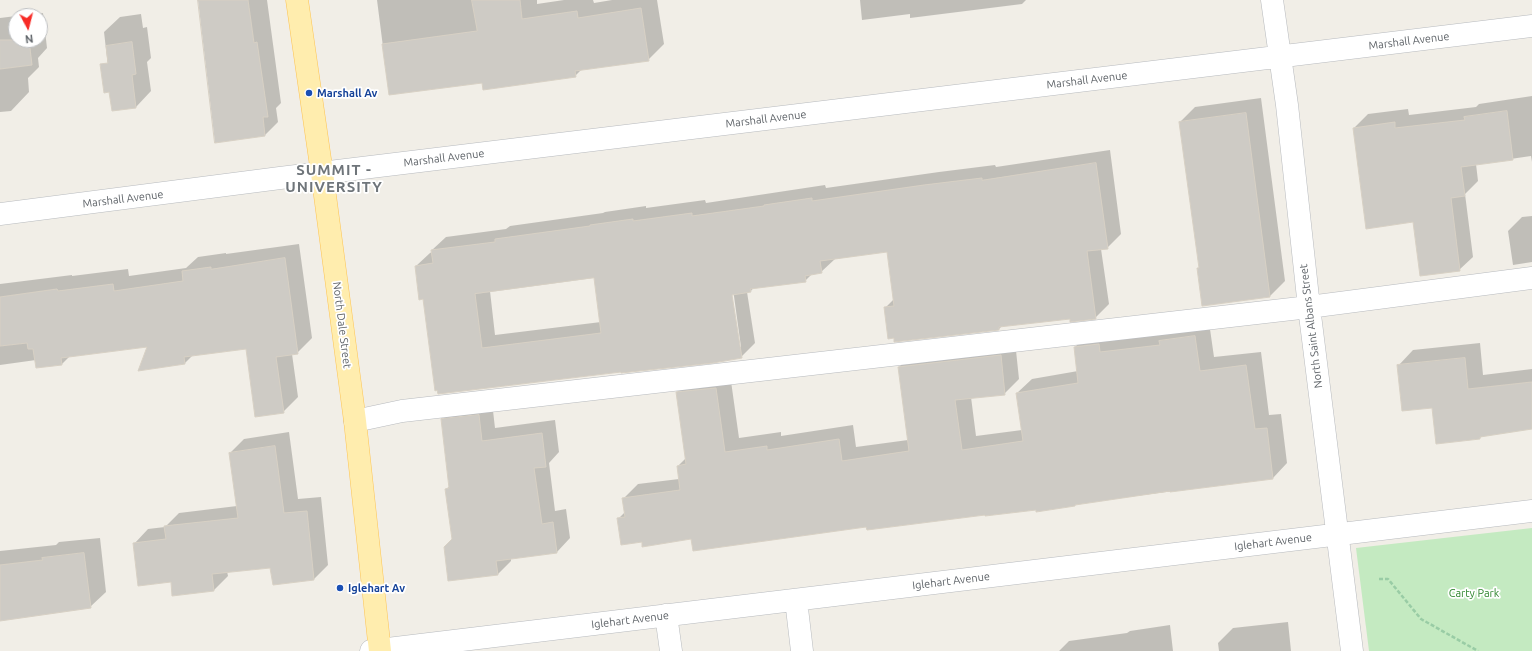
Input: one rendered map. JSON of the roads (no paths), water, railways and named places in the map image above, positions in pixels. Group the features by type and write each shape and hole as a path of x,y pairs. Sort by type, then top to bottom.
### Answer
{"main road":[{"name":"North Dale Street","path":"297,0 355,421 377,651"}],"street":[{"name":"North Saint Albans Street","path":"1272,0 1352,651"},
{"name":"Marshall Avenue","path":"0,214 322,173 1532,26"},
{"path":"355,421 402,411 1309,307 1532,278"},
{"name":"Iglehart Avenue","path":"377,651 1532,511"},
{"path":"796,600 802,651"},
{"path":"666,615 671,651"}],"place":[{"name":"Marshall Av","path":"309,93"},
{"name":"Iglehart Av","path":"340,588"}],"district":[{"name":"SUMMIT - UNIVERSITY","path":"334,178"}],"park label":[{"name":"Carty Park","path":"1474,593"}]}
